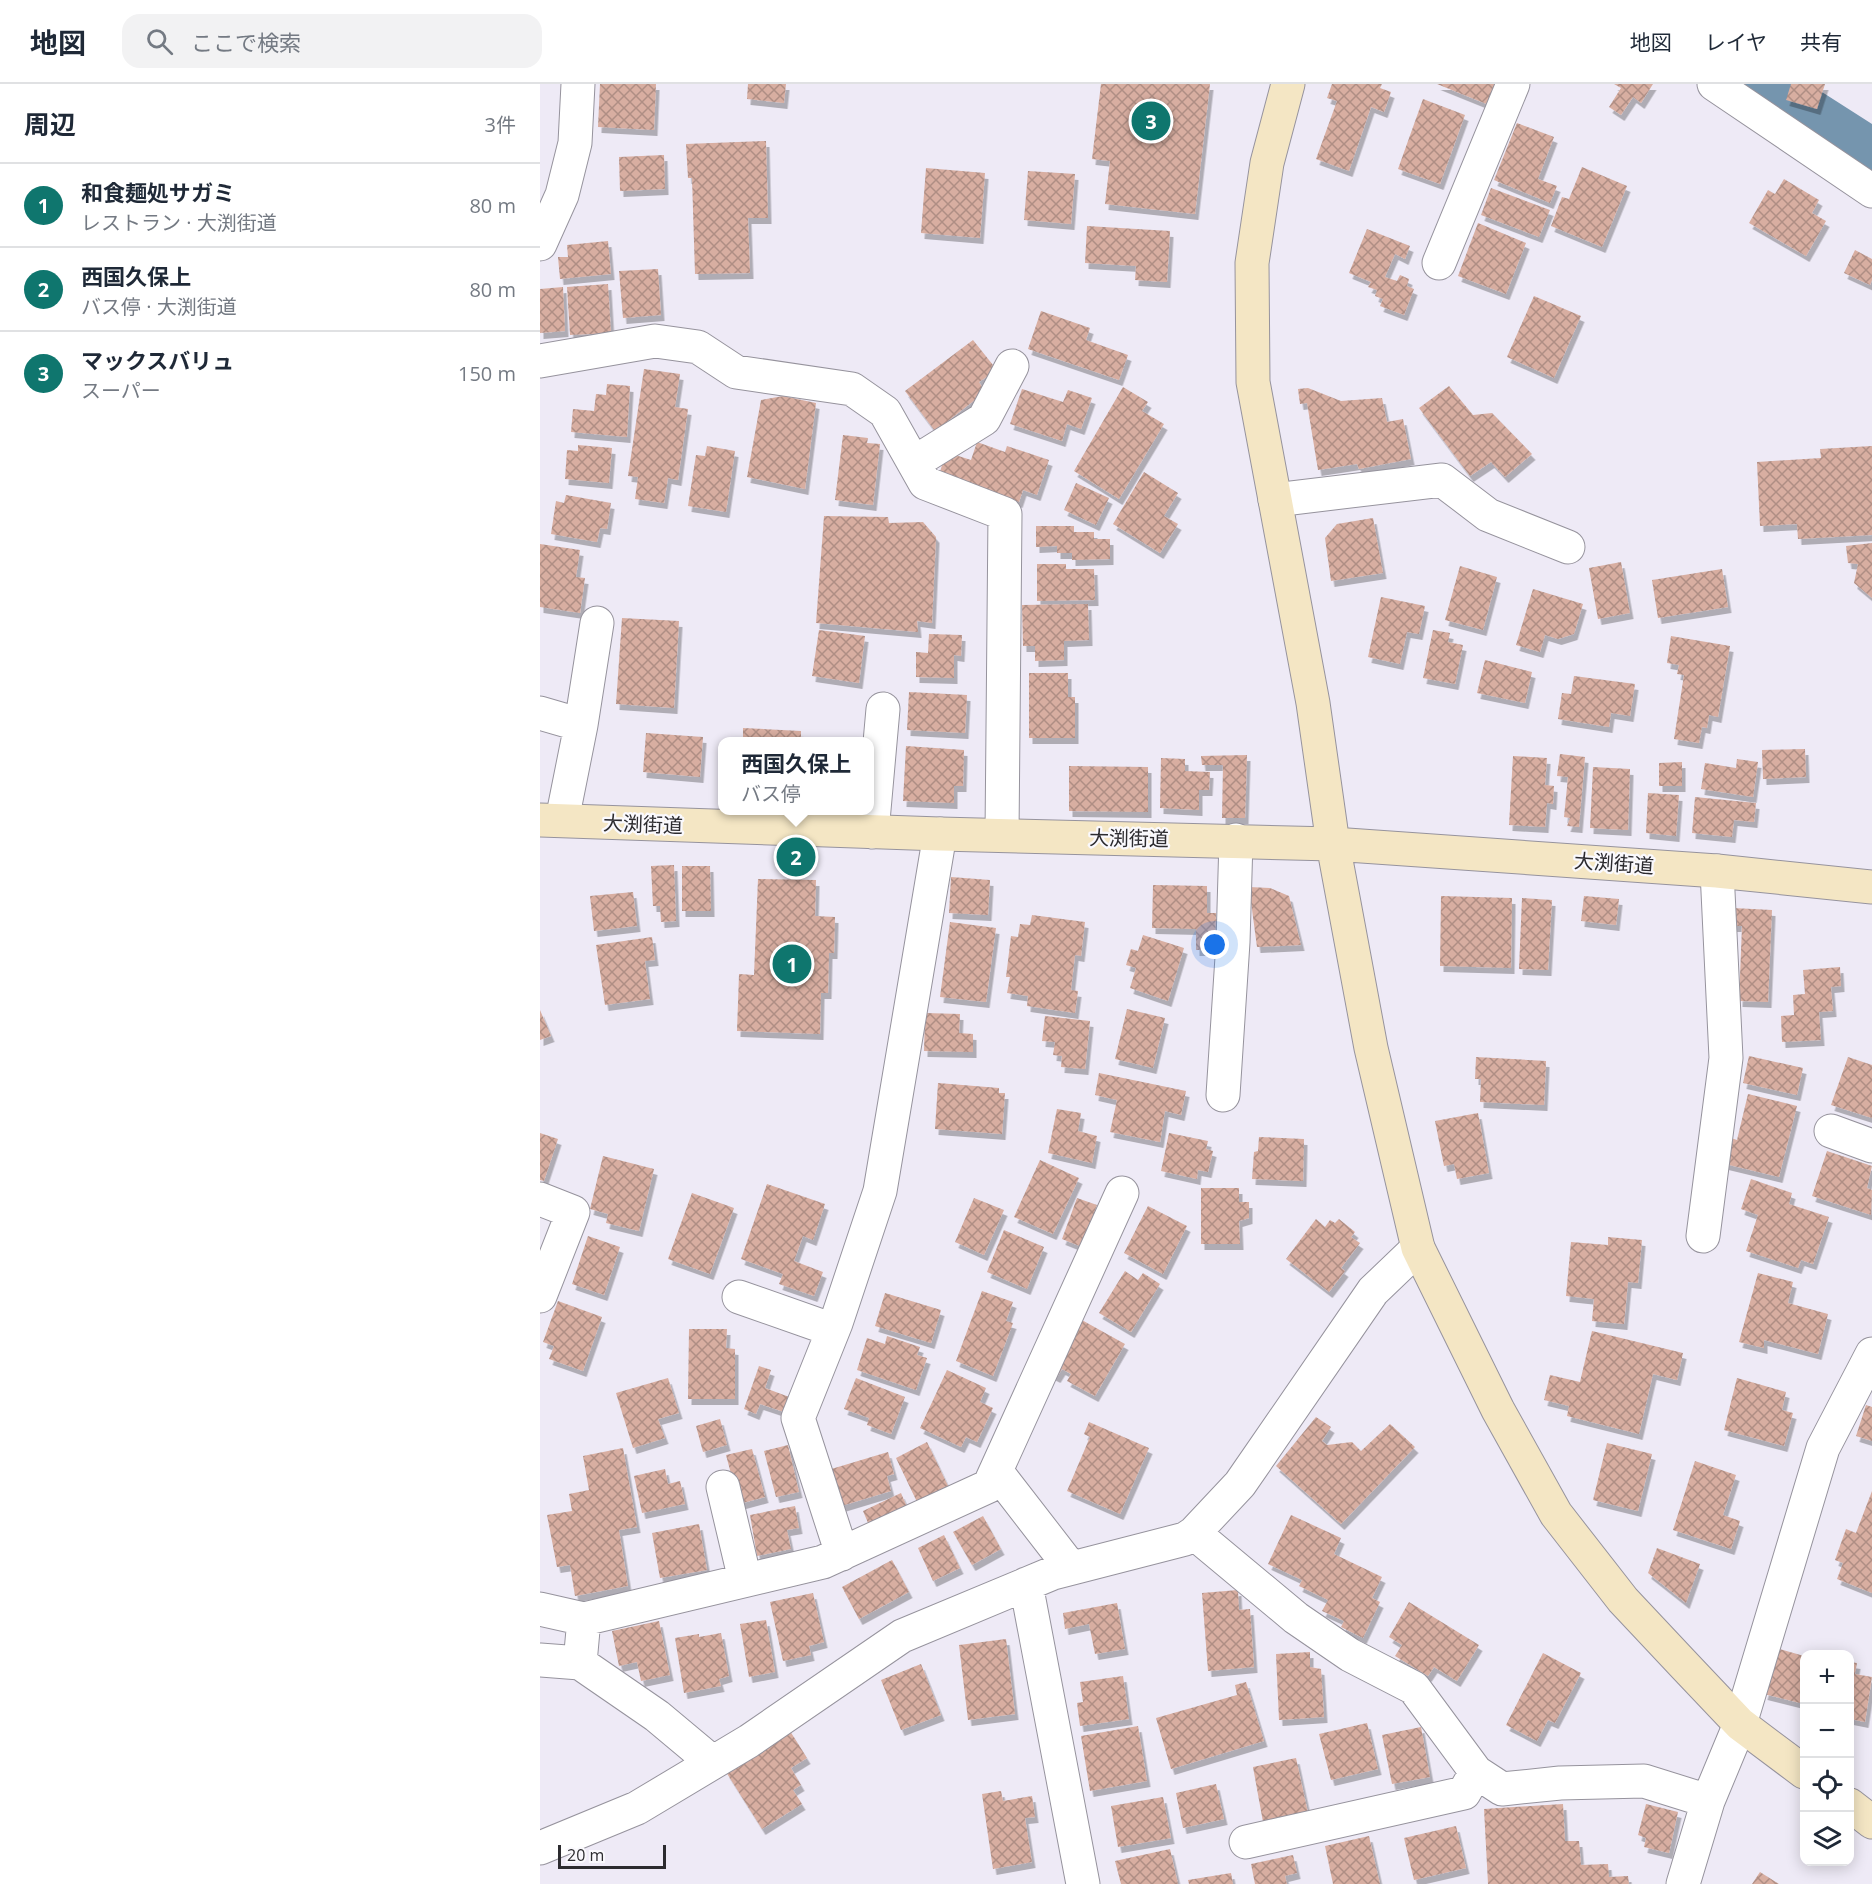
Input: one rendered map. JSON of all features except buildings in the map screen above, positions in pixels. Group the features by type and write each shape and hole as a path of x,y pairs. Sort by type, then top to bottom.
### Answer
{"street":[{"path":"540,244 562,195 575,143 578,84"},
{"path":"1288,84 1267,163 1252,263 1253,382 1313,703 1333,844 1371,1048 1418,1248 1498,1410 1556,1514 1623,1600 1740,1724 1800,1769"},
{"path":"1439,263 1513,84"},
{"path":"1714,84 1872,191"},
{"path":"540,361 655,341 698,347 736,372 852,389 885,412 925,483 1005,514 1002,835"},
{"path":"915,462 984,419 1012,366"},
{"path":"1275,500 1442,480 1488,514 1568,547"},
{"path":"551,820 581,725 597,623"},
{"path":"874,810 883,709"},
{"path":"540,713 581,725"},
{"path":"872,832 874,815"},
{"name":"大渕街道","path":"551,820 872,832 1333,844 1717,871 1872,887"},
{"path":"842,1554 798,1419 832,1330 880,1191 940,834"},
{"path":"1223,1095 1233,942 1236,840"},
{"path":"1703,1236 1726,1058 1717,871"},
{"path":"1831,1131 1872,1146"},
{"path":"540,1609 584,1619 823,1562 989,1486 1122,1193"},
{"path":"540,1199 573,1212 540,1296"},
{"path":"540,1848 637,1808 749,1740 902,1636 1053,1573 1185,1539 1194,1533 1240,1484 1373,1291 1418,1248"},
{"path":"739,1297 832,1330"},
{"path":"1683,1884 1708,1801 1740,1724 1823,1448 1872,1354"},
{"path":"996,1472 1071,1568"},
{"path":"723,1487 745,1580"},
{"path":"1194,1533 1296,1618 1350,1655 1414,1688 1476,1772 1502,1788 1560,1783 1644,1781 1708,1801"},
{"path":"1026,1584 1083,1884"},
{"path":"580,1663 584,1619"},
{"path":"540,1660 580,1663 657,1716 712,1762"},
{"path":"1246,1842 1464,1793 1476,1772"},
{"path":"1854,1808 1872,1822"}],"waterway":[{"path":"1750,84 1872,162"}],"place":[{"name":"マックスバリュ","path":"1151,121"},
{"name":"西国久保上","path":"796,857"},
{"name":"和食麺処サガミ","path":"792,964"}]}
